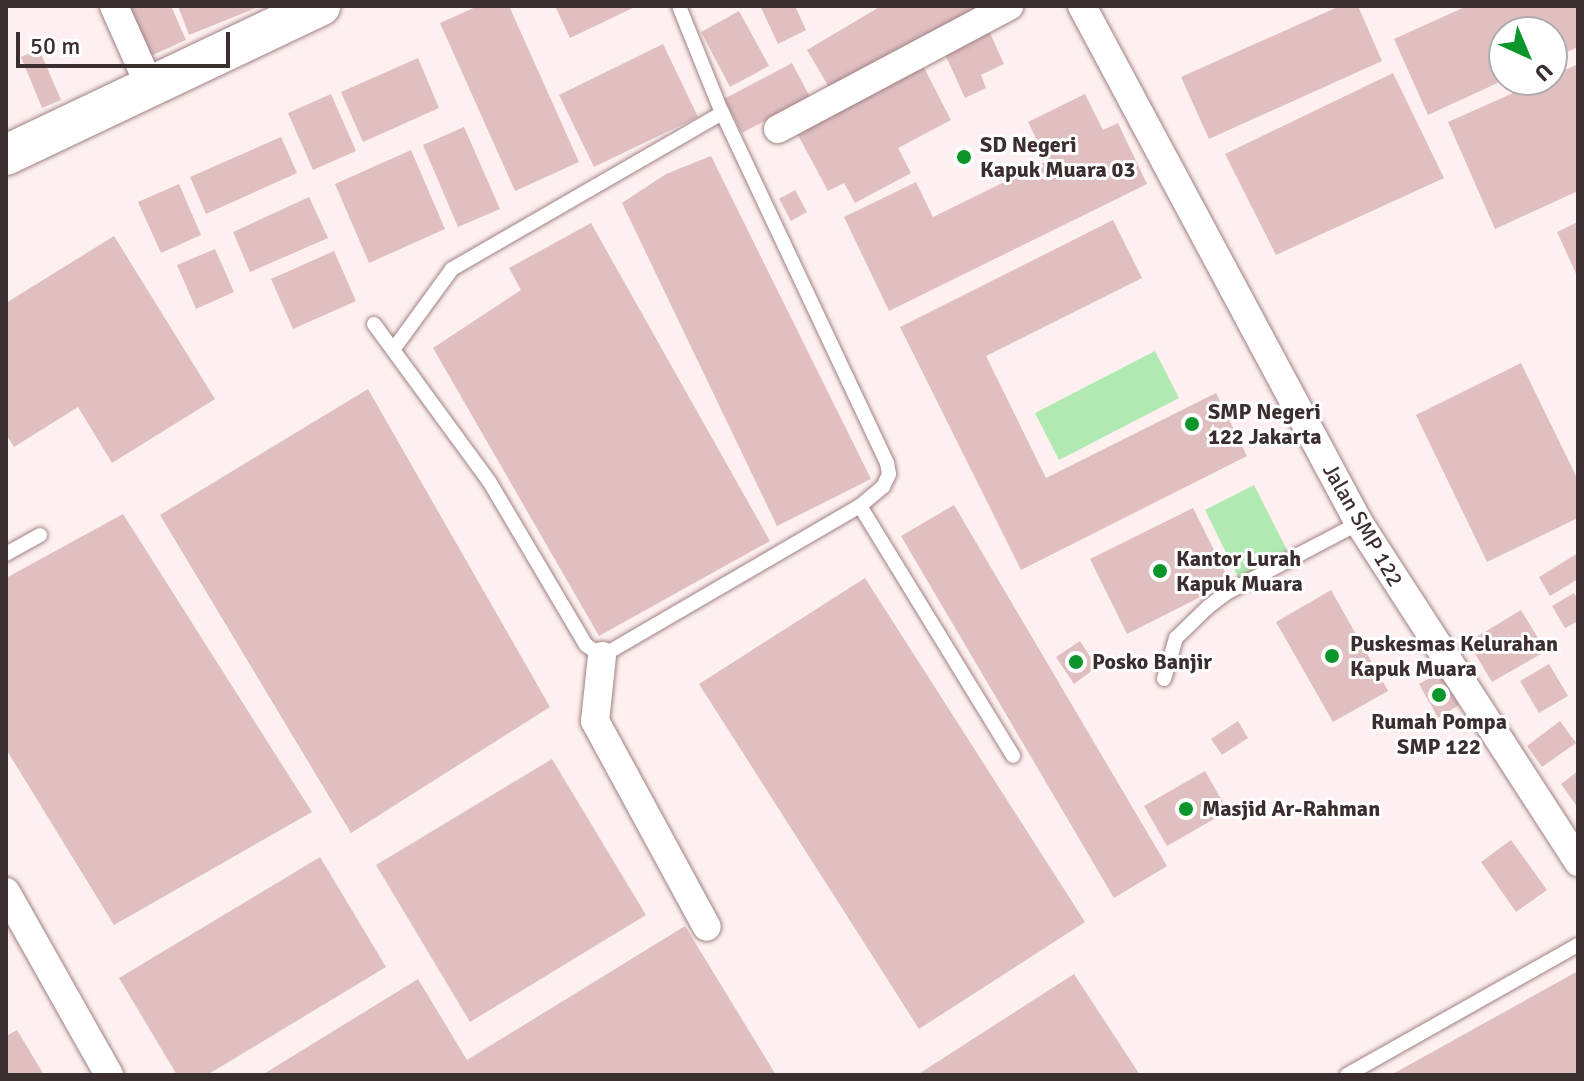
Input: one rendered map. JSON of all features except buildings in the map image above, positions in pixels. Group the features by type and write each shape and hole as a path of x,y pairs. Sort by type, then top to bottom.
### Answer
{"main road":[{"path":"6,155 320,6"}],"street":[{"path":"114,6 150,87"},
{"path":"778,129 1009,6"},
{"name":"Jalan SMP 122","path":"1082,6 1359,523 1578,862"},
{"path":"602,656 595,721 707,927"},
{"path":"6,892 109,1075"}],"lane":[{"path":"374,324 489,481 586,645 602,656 860,506 883,487 889,474 887,463 722,113 679,6"},
{"path":"393,350 452,269 722,113"},
{"path":"860,506 1013,756"},
{"path":"1164,679 1176,638 1208,607 1228,592 1359,523"},
{"path":"6,554 40,535"},
{"path":"1347,1075 1578,945"}],"green space":[{"path":"1155,351 1179,398 1059,460 1035,413"},
{"path":"1254,485 1291,558 1241,583 1205,510"}],"place":[{"name":"SD Negeri Kapuk Muara 03","path":"964,157"},
{"name":"SMP Negeri 122 Jakarta","path":"1192,424"},
{"name":"Kantor Lurah Kapuk Muara","path":"1160,571"},
{"name":"Puskesmas Kelurahan Kapuk Muara","path":"1332,656"},
{"name":"Posko Banjir","path":"1076,662"},
{"name":"Rumah Pompa SMP 122","path":"1439,695"},
{"name":"Masjid Ar-Rahman","path":"1186,809"}]}
